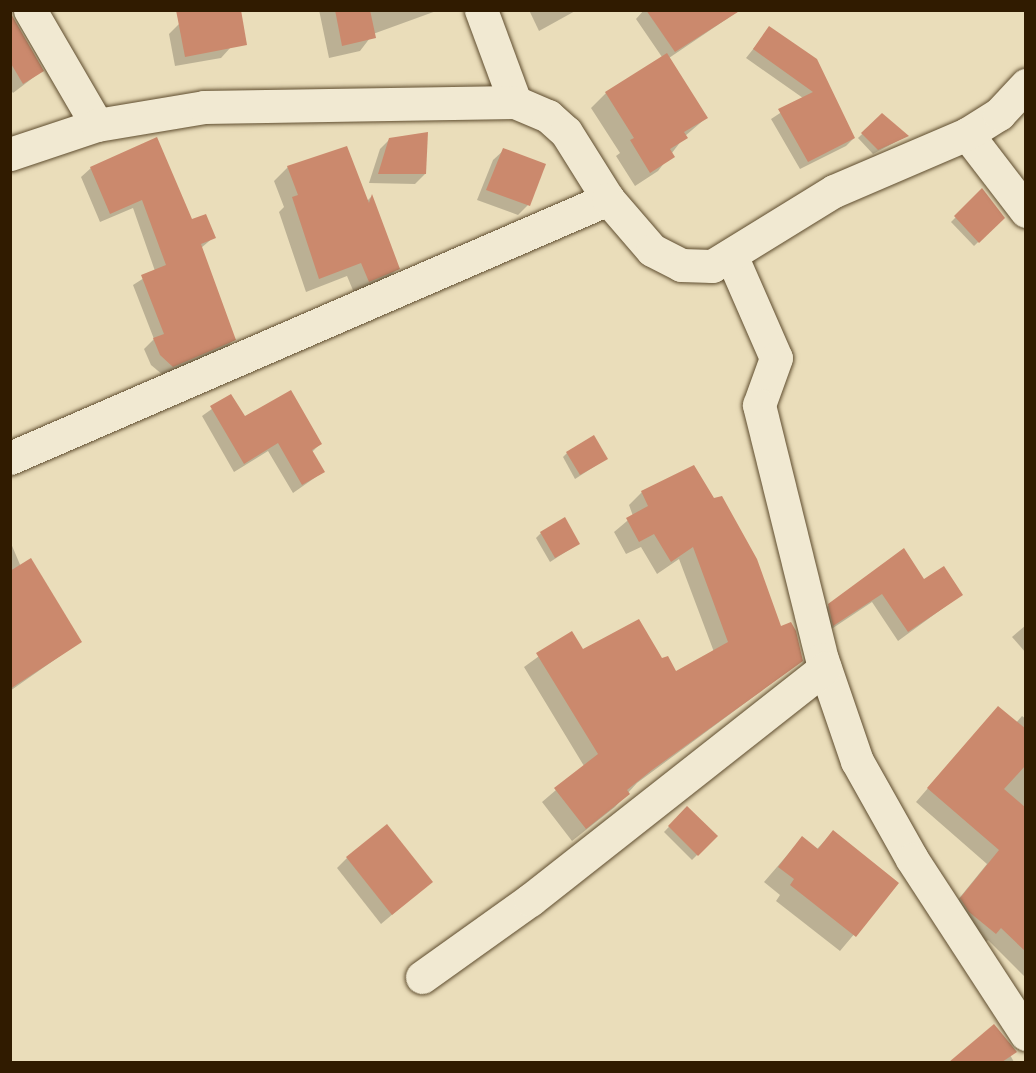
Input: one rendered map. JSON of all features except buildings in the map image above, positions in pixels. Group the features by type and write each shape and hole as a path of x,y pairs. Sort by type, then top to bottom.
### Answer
{"street":[{"path":"30,10 97,124"},
{"path":"481,10 515,102"},
{"path":"10,154 97,124 204,107 515,102 548,116 566,132 608,199 652,250 681,265 712,266 834,191 967,134 999,114 1026,85"},
{"path":"967,134 1026,211"},
{"path":"10,458 608,199"},
{"path":"731,255 776,358 759,405 825,668 857,761 912,859 1026,1034"},
{"path":"422,977 530,900 825,668"}]}
